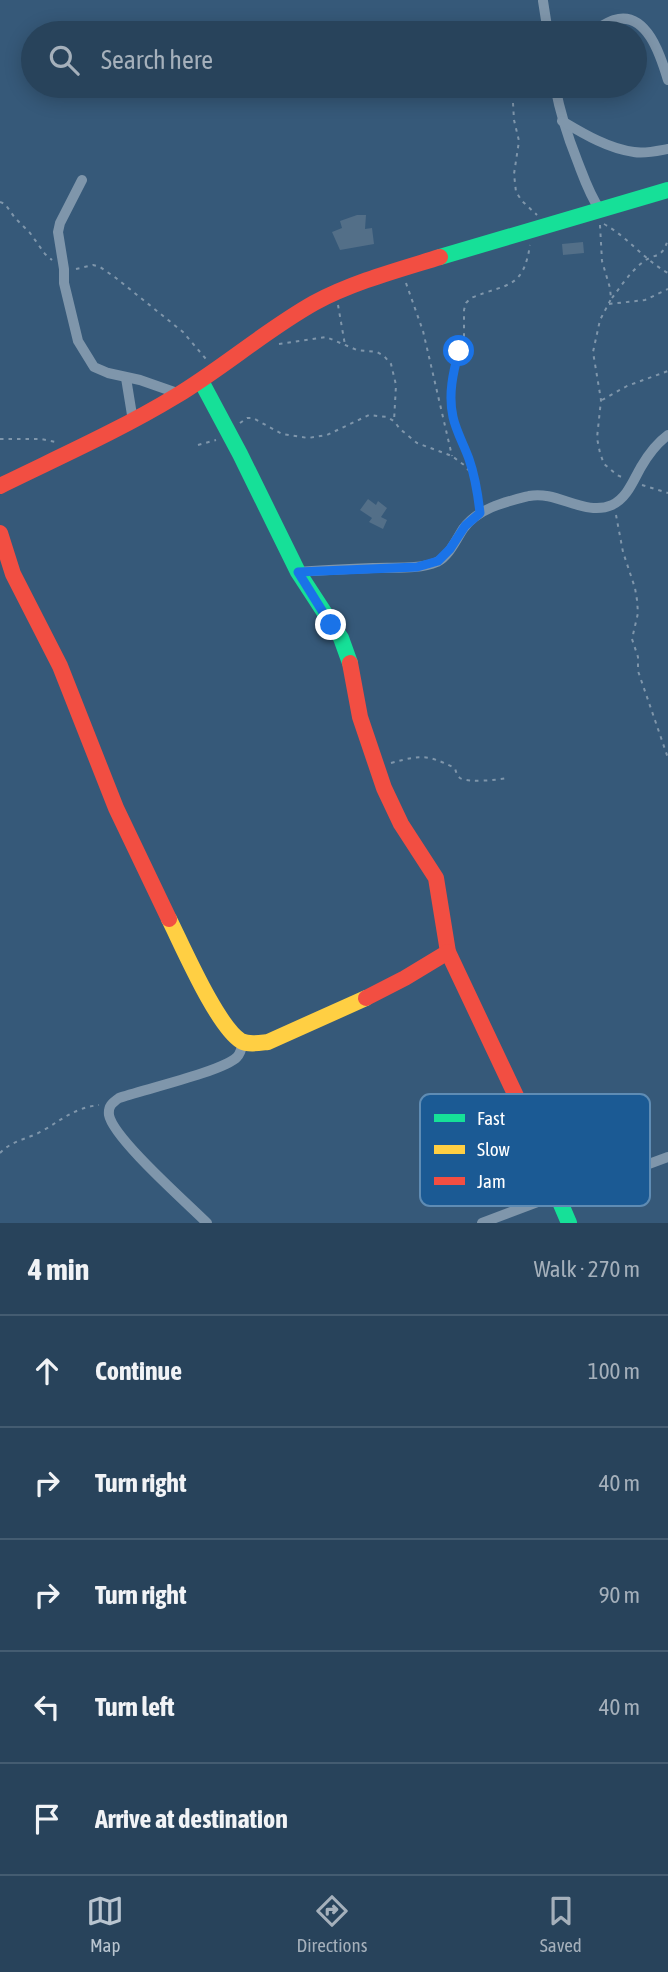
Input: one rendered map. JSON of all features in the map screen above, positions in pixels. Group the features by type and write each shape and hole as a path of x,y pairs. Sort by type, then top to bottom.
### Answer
{"street":[{"path":"543,1 546,21"},
{"path":"612,21 631,21"},
{"path":"647,32 659,54 668,80"},
{"path":"557,98 562,121 587,188 600,210"},
{"path":"562,121 582,133 620,149 636,153 668,149"},
{"path":"82,180 58,232 64,283 78,341 94,367 180,394"},
{"path":"0,486 133,421 208,376 257,340 335,294 399,270 668,190"},
{"path":"208,376 229,433 298,572 346,649 360,717 376,766 396,815 436,878 448,952 515,1094"},
{"path":"126,378 133,421"},
{"path":"298,572 417,567 438,561 450,549 465,526 480,513 533,495 559,498 589,508 603,508 615,504 634,482 654,447 668,435"},
{"path":"0,533 13,574 60,666 116,808 210,1001 233,1034 243,1042 268,1042 394,985 448,952"},
{"path":"207,1223 125,1142 113,1126 108,1111 111,1104 119,1098 231,1061 237,1057 243,1042"},
{"path":"650,1164 668,1157"},
{"path":"482,1223 527,1206"},
{"path":"561,1206 569,1223"}],"path":[{"path":"513,98 519,141 514,174 516,192 522,201 548,224"},
{"path":"0,202 5,204 30,233 44,254 64,269"},
{"path":"668,273 647,259 620,233 600,222 600,248 611,299 600,320 593,352 601,400 597,426 600,453 604,464 617,475 668,492"},
{"path":"480,513 473,476 453,416 451,396 454,366 464,337 466,303 471,298 514,283 527,262 530,230"},
{"path":"611,299 638,267 664,250 668,239"},
{"path":"64,283 78,267 100,267 183,332 201,353 208,376"},
{"path":"399,270 423,331 452,456"},
{"path":"610,304 645,300 668,289"},
{"path":"335,294 346,346"},
{"path":"279,344 321,336 332,338 357,350 377,352 388,359 397,385 394,421"},
{"path":"601,400 627,386 668,371"},
{"path":"198,445 229,433 247,418 258,420 282,434 308,438 327,435 372,414 394,421 416,443 452,456 473,476"},
{"path":"0,439 41,439 74,449"},
{"path":"615,504 623,552 637,600 638,613 632,639 638,657 638,671 668,758"},
{"path":"376,766 420,756 455,768 461,779 507,778"},
{"path":"0,1153 10,1144 43,1131 68,1114 93,1106 111,1104"}],"building":[{"path":"366,215 365,229 372,228 374,244 340,250 332,232 342,228 340,221"},
{"path":"583,242 584,253 563,255 562,244"},
{"path":"368,499 376,505 378,501 387,508 381,517 387,520 383,529 369,522 372,518 360,510"}],"traffic: fast":[{"path":"440,257 668,190"},
{"path":"201,381 298,572 341,638 350,663"},
{"path":"562,1206 569,1223"}],"traffic: slow":[{"path":"169,919 211,1003 232,1033 241,1041 268,1042 366,998"}],"traffic: jam":[{"path":"0,486 155,408 194,385 314,303 360,283 440,257"},
{"path":"0,533 13,574 60,666 116,808 169,919"},
{"path":"350,663 360,717 384,788 401,824 436,878 448,952 515,1094"},
{"path":"366,998 448,952"}],"route":[{"path":"331,625 298,572 417,567 438,561 450,549 465,526 480,513 469,459 453,416 451,396 454,366 459,351"}]}
